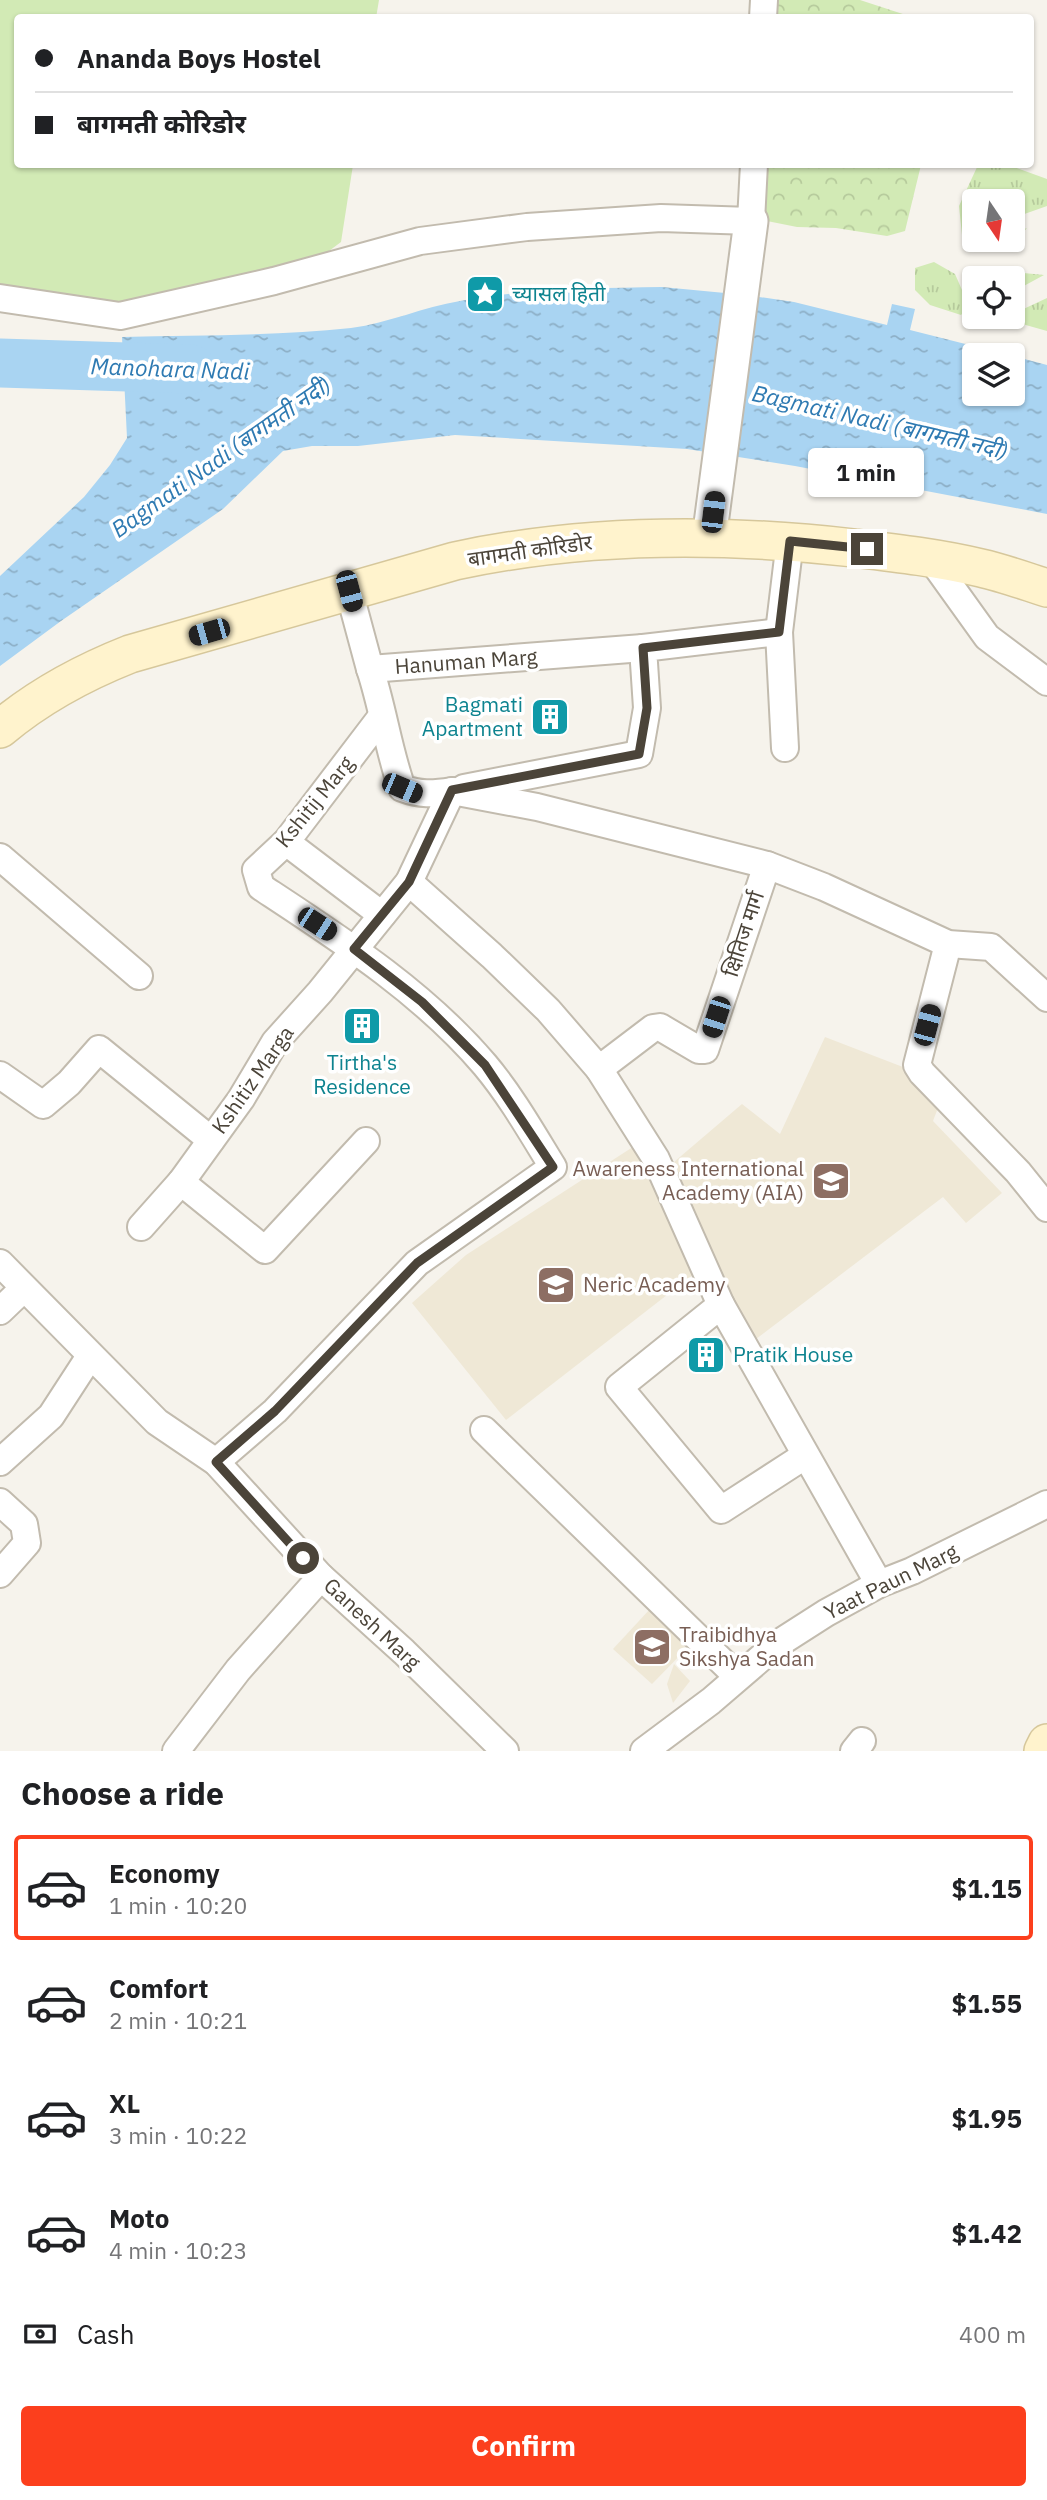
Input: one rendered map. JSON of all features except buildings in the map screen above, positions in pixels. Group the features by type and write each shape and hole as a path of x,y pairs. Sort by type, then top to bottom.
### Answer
{"main road":[{"name":"बागमती कोरिडोर","path":"0,729 37,699 96,668 130,654 456,561 507,550 601,541 790,541 892,552 981,568 1047,588"},
{"path":"1043,1751 1047,1743"}],"street":[{"path":"709,539 751,221 754,168"},
{"path":"0,298 120,316 274,281 420,241 527,227 661,218 751,221"},
{"path":"785,748 779,632 790,541"},
{"path":"931,559 986,637 1047,682"},
{"name":"Hanuman Marg","path":"349,591 370,669 643,648 779,632"},
{"path":"370,669 378,693 391,756 402,788 416,794 424,794 639,754 647,708 643,648"},
{"name":"Kshitij Marg","path":"354,949 261,887 256,870 286,842 382,716"},
{"path":"452,790 537,807 767,865"},
{"name":"Kshitiz Marga","path":"141,1227 181,1182 241,1099 275,1042 409,882 452,790"},
{"path":"286,842 382,915"},
{"path":"1,861 139,976"},
{"name":"क्षितिज मार्ग","path":"599,1069 653,1028 660,1027 705,1051 767,865 824,887 948,944 991,947 1047,998"},
{"path":"409,882 548,1010 599,1069 656,1159 721,1305 879,1584"},
{"path":"948,944 917,1065 1047,1208"},
{"path":"216,1462 275,1411 417,1263 553,1167 485,1065 422,1002 354,949"},
{"path":"0,1075 43,1105 69,1083 99,1049 211,1140"},
{"path":"181,1182 265,1250 366,1141"},
{"name":"Ganesh Marg","path":"0,1264 157,1422 216,1462 321,1577 404,1652 505,1751"},
{"path":"0,1311 24,1288"},
{"path":"721,1305 619,1387 721,1510 806,1455"},
{"path":"0,1462 51,1416 90,1356"},
{"path":"484,1430 738,1677"},
{"path":"0,1502 24,1524 27,1543 0,1574"},
{"name":"Yaat Paun Marg","path":"645,1751 776,1644 826,1613 879,1584 912,1571 1047,1504"},
{"path":"176,1751 238,1670 321,1577"}],"shaded area":[{"name":"Awareness International Academy (AIA)","path":"825,1037 947,1084 933,1121 1002,1193 966,1223 943,1197 752,1342 667,1168 742,1104 780,1134"},
{"name":"Neric Academy","path":"639,1143 703,1267 506,1420 412,1303 466,1255"},
{"name":"Traibidhya Sikshya Sadan","path":"651,1608 691,1644 652,1684 613,1649"},
{"path":"674,1664 690,1681 673,1703 667,1684"}],"green space":[{"path":"0,0 379,0 377,14 14,14 14,168 353,168 341,242 321,257 119,308 0,284"},
{"path":"778,0 860,0 903,14 776,14"},
{"path":"760,168 920,168 905,231 887,236 836,228 797,227 767,221 757,216"},
{"path":"977,168 1016,168 1047,179 1047,206 1026,213 1026,189 967,189"},
{"path":"962,200 962,235 959,206"},
{"path":"934,262 955,274 962,290 961,315 930,305 915,290 915,268"},
{"path":"1025,273 1044,275 1025,285"},
{"path":"1047,298 1047,331 1025,325 1025,308"}],"water":[{"name":"Bagmati Nadi (बागमती नदी)","path":"662,287 746,295 794,302 887,325 892,304 915,309 910,330 962,343 962,406 1025,406 1025,359 1047,365 1047,514 795,466 687,449 455,435 358,446 312,446 283,451 223,509 0,666 0,576 84,497 110,465 127,438 122,337 265,334 351,328 484,297 560,290"}],"waterway":[{"name":"Manohara Nadi","path":"0,363 191,369"}],"place":[{"name":"च्यासल हिती","path":"485,294"},
{"name":"Bagmati Apartment","path":"550,717"},
{"name":"Tirtha's Residence","path":"362,1026"},
{"name":"Awareness International Academy (AIA)","path":"831,1181"},
{"name":"Neric Academy","path":"556,1285"},
{"name":"Pratik House","path":"706,1355"},
{"name":"Traibidhya Sikshya Sadan","path":"652,1647"}],"route":[{"path":"303,1558 216,1462 275,1411 417,1263 553,1167 521,1115 485,1065 422,1002 354,949 409,882 452,790 639,754 647,708 643,648 779,632 790,541 867,549"}]}
